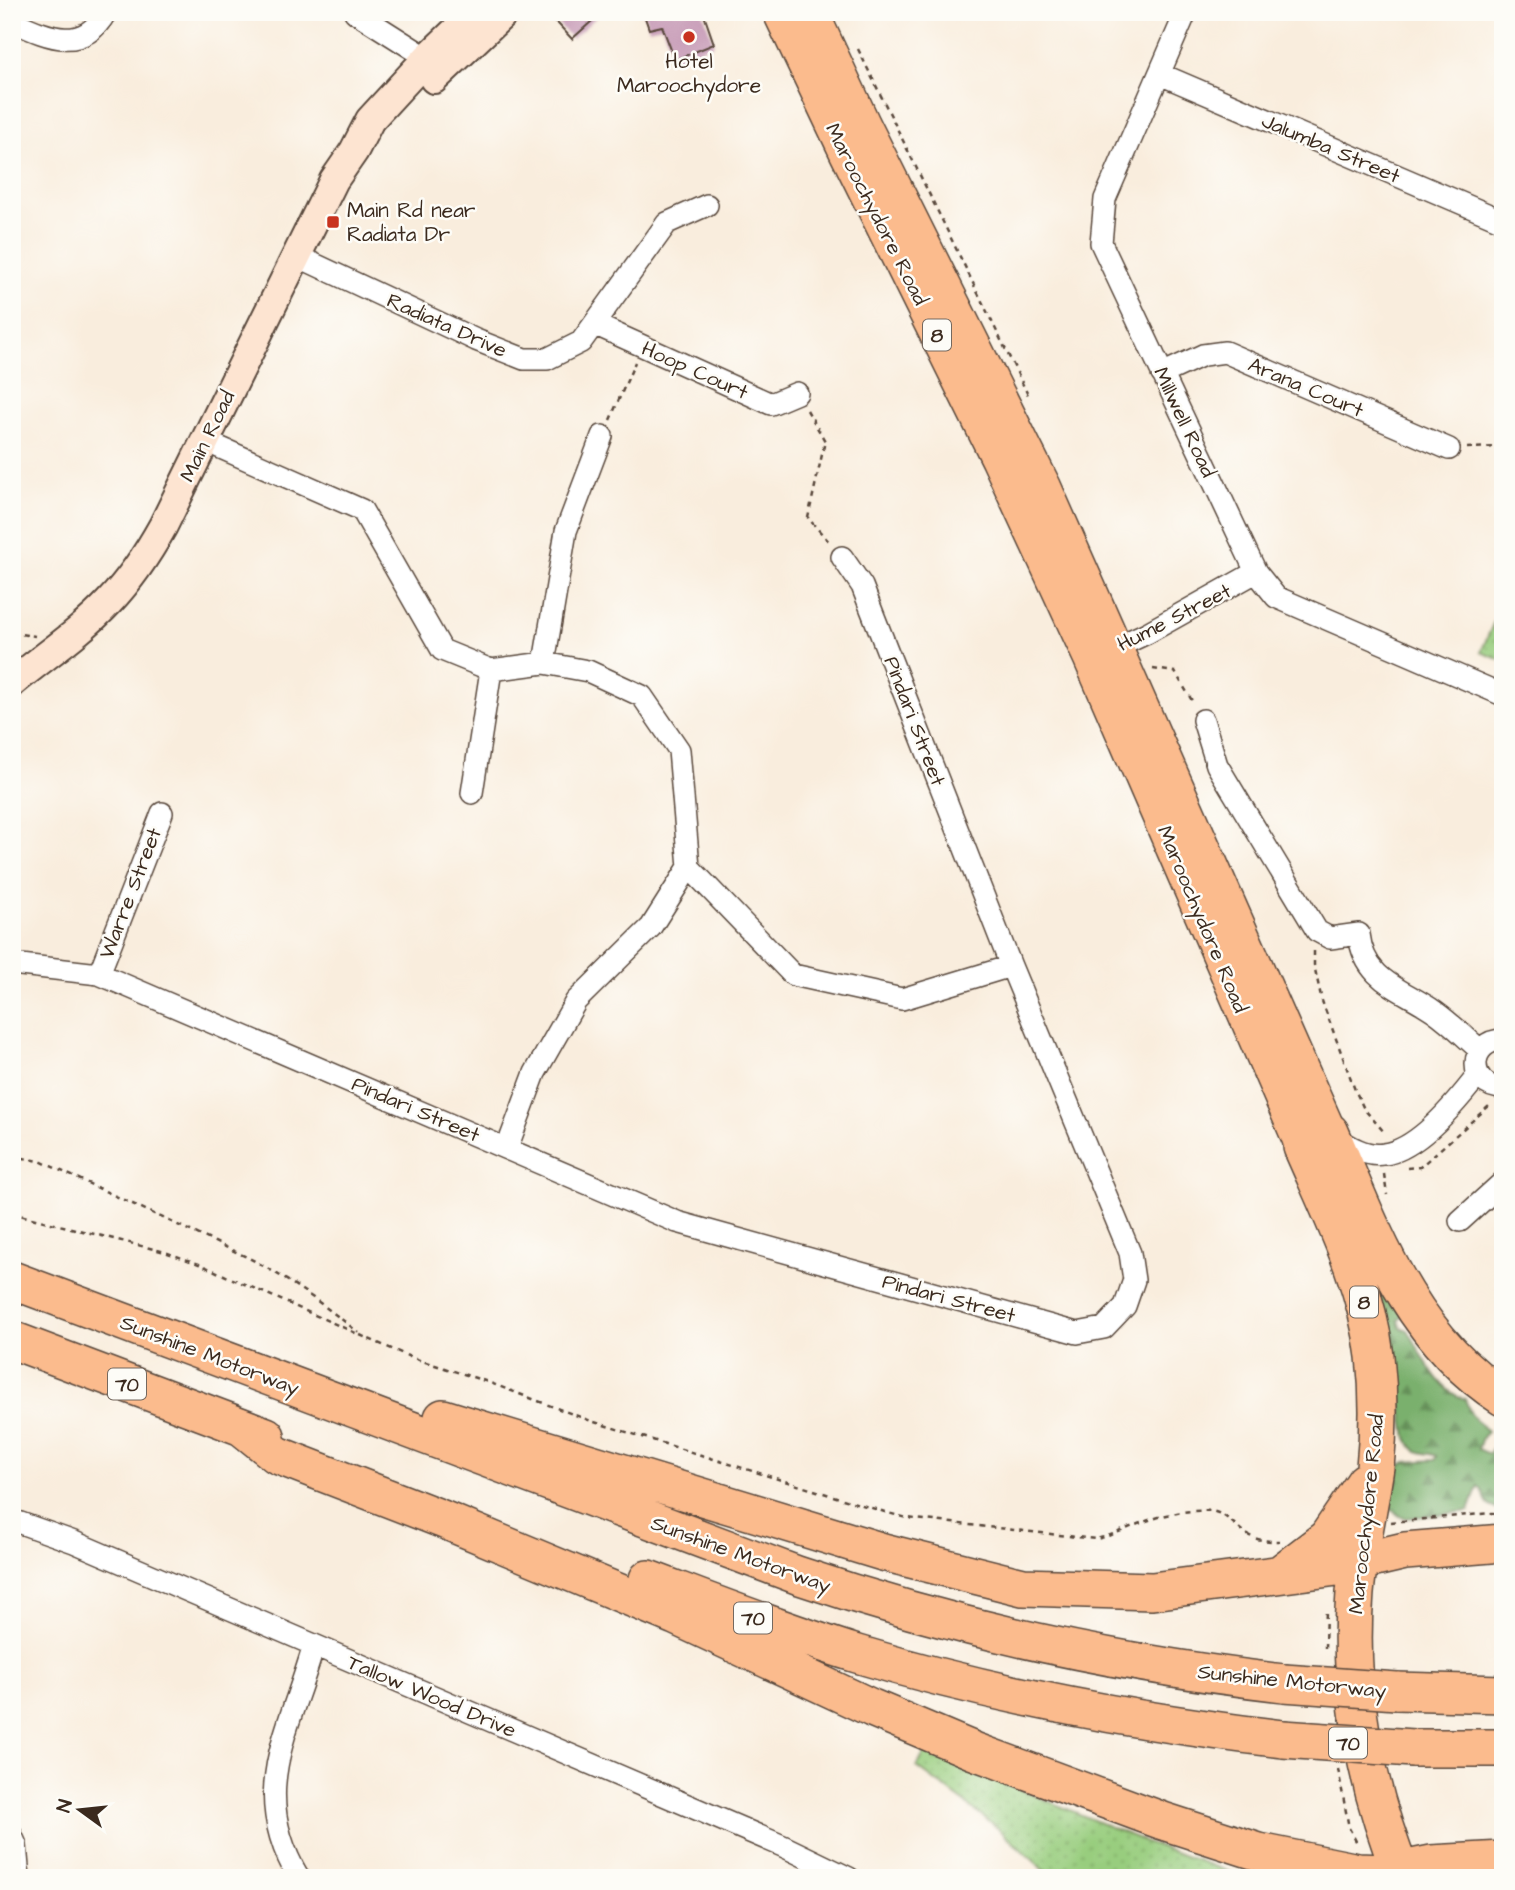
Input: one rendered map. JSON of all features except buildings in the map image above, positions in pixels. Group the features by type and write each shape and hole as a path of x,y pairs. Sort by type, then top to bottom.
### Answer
{"highway":[{"name":"Maroochydore Road","path":"1316,1139 1408,1300 1444,1346 1474,1376 1503,1397"},
{"name":"Maroochydore Road","path":"1316,1139 1369,1325 1374,1355 1378,1412 1375,1468 1359,1562 1353,1636 1359,1718 1367,1765 1379,1817 1401,1874"},
{"name":"Sunshine Motorway","path":"12,1280 797,1576 978,1630 1090,1655 1217,1675 1283,1683 1397,1691 1503,1694"},
{"name":"70","path":"12,1340 759,1621 856,1653 948,1679 1087,1711 1154,1723 1283,1739 1413,1748 1503,1748"},
{"path":"306,1391 350,1390 883,1552 1023,1587 1152,1591 1280,1557 1327,1538 1375,1468"},
{"path":"242,1427 277,1455 442,1519 675,1616 872,1708 974,1751 1175,1825 1275,1856 1358,1872 1401,1874 1431,1864 1503,1860"},
{"path":"1280,1557 1337,1567 1405,1551 1503,1543"},
{"path":"1275,1856 1311,1878"}],"main road":[{"name":"Main Road","path":"436,63 475,12"},
{"name":"Main Road","path":"12,683 102,609 143,562 295,255 334,180 354,152 370,120 436,63 505,12"},
{"name":"Maroochydore Road","path":"779,12 999,460 1103,653"},
{"name":"Maroochydore Road","path":"812,12 864,124 1018,431 1103,653 1316,1139"}],"street":[{"path":"12,22 59,39 78,38 90,33 106,12"},
{"path":"355,12 436,63"},
{"name":"Millwell Road","path":"1186,12 1105,199 1101,243 1256,572 1276,597 1503,695"},
{"name":"Jalumba Street","path":"1160,74 1503,221"},
{"name":"Radiata Drive","path":"295,255 476,340 524,359 547,359 581,342 667,223 707,205"},
{"name":"Hoop Court","path":"594,324 771,404 797,393"},
{"name":"Arana Court","path":"1162,374 1203,355 1225,352 1450,449"},
{"path":"544,663 566,531 602,436"},
{"path":"205,441 362,510 442,650 491,670 544,663 588,671 642,696 679,750 690,867 793,975 902,999 1011,966"},
{"name":"Pindari Street","path":"12,964 99,974 677,1222 1077,1333 1104,1328 1125,1306 1134,1280 1130,1252 1011,966 862,586 842,557"},
{"name":"Hume Street","path":"1103,653 1256,572"},
{"path":"472,793 491,670"},
{"path":"1203,720 1217,765 1314,926 1320,933 1330,937 1359,934 1362,951 1375,974 1435,1012 1480,1050"},
{"name":"Warre Street","path":"99,974 162,813"},
{"path":"507,1148 535,1073 576,1002 651,927 690,867"},
{"path":"1503,1040 1493,1041 1480,1050 1476,1062 1478,1075 1488,1086 1503,1088"},
{"path":"1316,1139 1344,1143 1366,1153 1394,1159 1403,1147 1460,1099 1478,1075"},
{"path":"1460,1221 1499,1193"},
{"name":"Tallow Wood Drive","path":"12,1520 74,1542 785,1847 849,1878"},
{"path":"299,1878 286,1855 275,1823 273,1784 286,1727 314,1645"},
{"path":"12,1836 16,1845 19,1878"}],"path":[{"path":"602,436 615,412 642,346"},
{"path":"797,393 825,440 808,519 842,557"},
{"path":"1450,449 1503,447"},
{"path":"12,633 38,638"},
{"path":"1148,668 1175,672 1203,720"},
{"path":"1314,926 1314,965 1322,1001 1359,1100 1384,1129 1394,1159 1409,1168 1420,1167 1490,1105"},
{"path":"12,1156 40,1161 249,1258 293,1283 364,1337"},
{"path":"1387,1195 1383,1177 1386,1168 1394,1159"},
{"path":"12,1213 165,1252 199,1264 410,1357 485,1381 591,1421 907,1518 1095,1539 1167,1516 1208,1511 1226,1516 1249,1536 1264,1541 1280,1557"},
{"path":"1385,1523 1503,1514"}],"green space":[{"path":"1503,601 1503,661 1481,652"},
{"path":"1376,1272 1404,1316 1398,1320 1400,1327 1408,1330 1438,1380 1455,1395 1465,1399 1471,1414 1487,1432 1478,1449 1489,1454 1494,1445 1503,1444 1503,1509 1490,1506 1478,1486 1469,1511 1407,1518 1391,1509 1400,1465 1406,1462 1435,1460 1437,1456 1419,1452 1407,1438 1387,1320 1372,1276"},
{"path":"926,1750 1146,1842 1246,1878 1053,1878 992,1823 917,1767"}],"place":[{"name":"Hotel Maroochydore","path":"689,37"},
{"name":"Main Rd near Radiata Dr","path":"333,222"}]}
